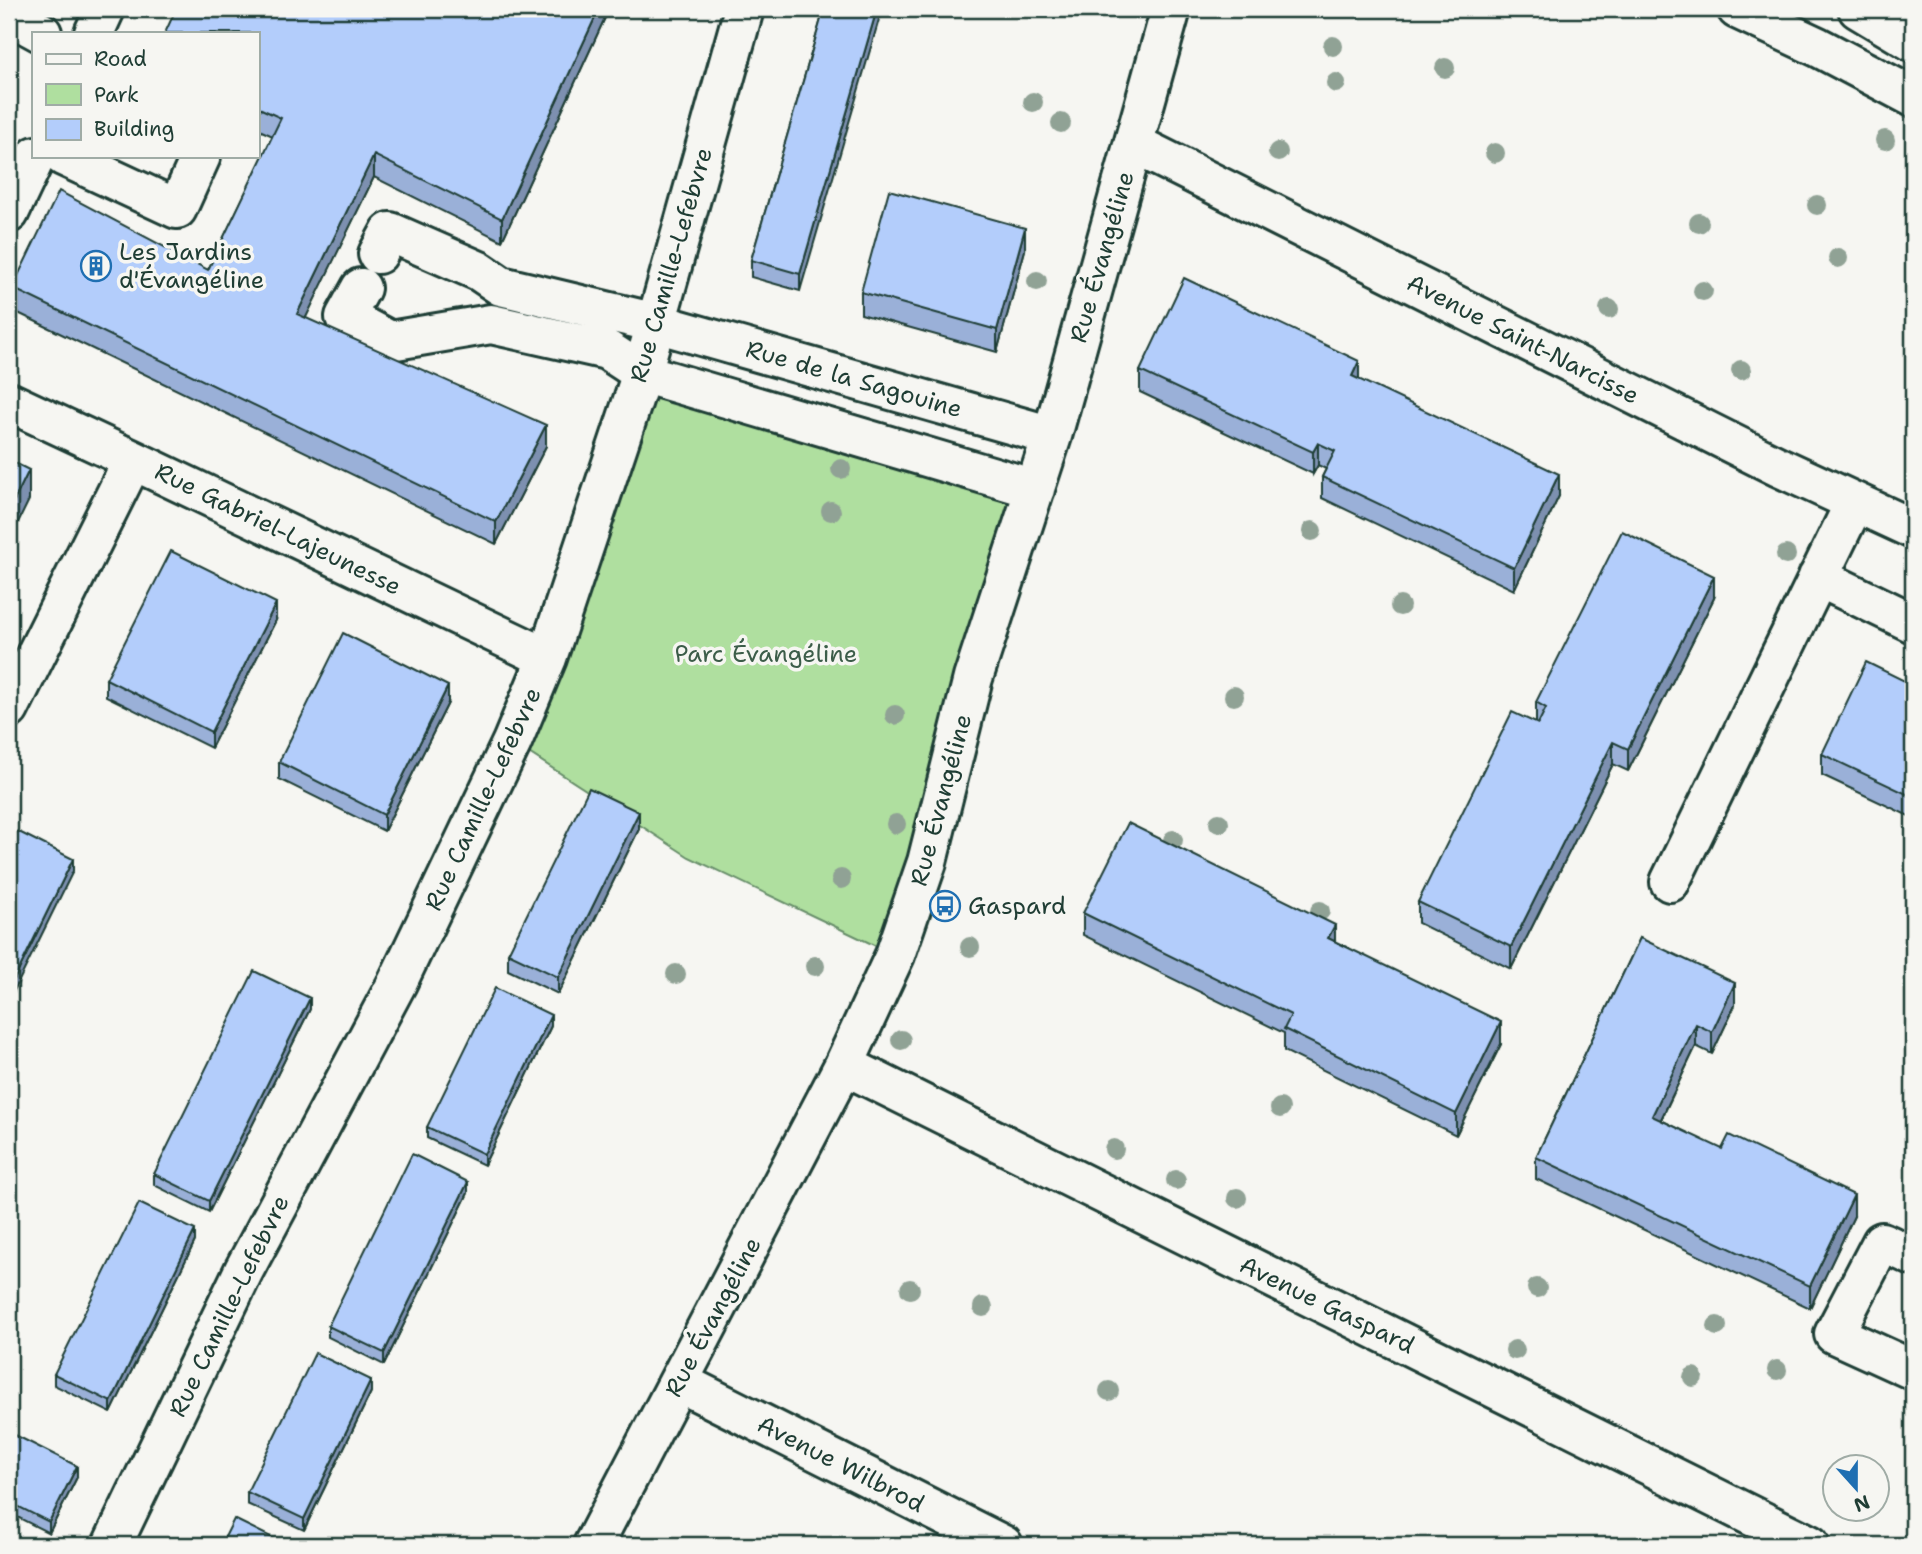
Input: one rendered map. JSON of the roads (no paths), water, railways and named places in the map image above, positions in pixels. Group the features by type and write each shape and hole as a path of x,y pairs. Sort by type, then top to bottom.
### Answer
{"street":[{"path":"94,32 105,9"},
{"name":"Rue Camille-Lefebvre","path":"112,1545 244,1270 397,983 512,742 547,658 642,373 744,9"},
{"name":"Rue Évangéline","path":"593,1545 844,1065 895,955 923,873 974,678 1052,436 1171,9"},
{"path":"1737,9 1904,92 1913,53"},
{"path":"1858,9 1913,42"},
{"path":"9,15 40,32"},
{"name":"Avenue Saint-Narcisse","path":"1134,144 1767,461 1913,529"},
{"path":"9,213 35,158"},
{"path":"67,158 177,209 200,158"},
{"name":"Rue de la Sagouine","path":"378,254 390,232 479,271 501,286 656,323 1052,436"},
{"path":"491,324 501,286"},
{"path":"361,288 345,317 390,341 491,324 607,350 642,373 1035,489"},
{"name":"Rue Gabriel-Lajeunesse","path":"9,402 547,658"},
{"path":"9,709 133,460"},
{"path":"1670,882 1855,502"},
{"path":"1818,577 1913,622"},
{"name":"Avenue Gaspard","path":"844,1065 1810,1545"},
{"path":"1913,1256 1882,1242 1834,1334 1913,1370"},
{"name":"Avenue Wilbrod","path":"679,1382 1003,1545"}],"place":[{"name":"Les Jardins d'Évangéline","path":"96,266"},
{"name":"Gaspard","path":"945,906"}],"park label":[{"name":"Parc Évangéline","path":"766,654"}]}
